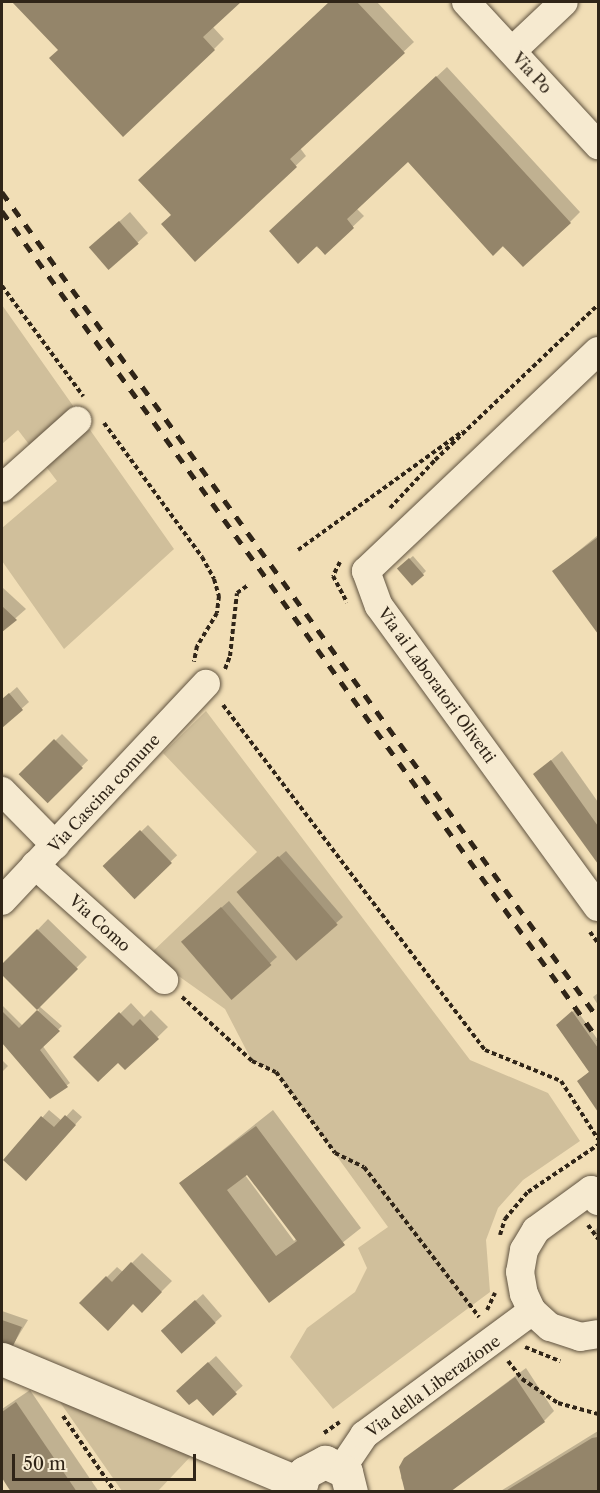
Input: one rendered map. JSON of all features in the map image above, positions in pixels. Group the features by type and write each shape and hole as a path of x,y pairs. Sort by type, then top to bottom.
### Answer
{"street":[{"name":"Via Po","path":"466,2 598,145"},
{"path":"512,51 564,2"},
{"name":"Via ai Laboratori Olivetti","path":"592,916 379,606 366,571 598,351"},
{"path":"2,488 87,412"},
{"name":"Via Cascina comune","path":"2,902 206,684"},
{"path":"2,791 55,844"},
{"name":"Via Como","path":"36,865 164,980"},
{"path":"598,1201 591,1190 536,1230 524,1250 520,1272 524,1294 532,1311 550,1327 580,1337 598,1334"},
{"name":"Via della Liberazione","path":"346,1480 364,1435 532,1311"},
{"path":"2,1359 299,1487 304,1473 316,1464 325,1462 346,1480"}],"path":[{"path":"2,286 87,412 202,557 214,579 219,596 216,613 194,659 206,684 485,1050 561,1081 598,1139"},
{"path":"387,512 474,423 598,305"},
{"path":"298,550 474,423"},
{"path":"346,555 333,576 350,605"},
{"path":"206,684 229,665 237,593 248,585"},
{"path":"592,916 598,943"},
{"path":"164,980 252,1061 276,1072 335,1153 363,1167 481,1320"},
{"path":"496,1246 505,1219 528,1192 598,1145"},
{"path":"472,1327 481,1320 495,1298 495,1287"},
{"path":"499,1367 525,1347 565,1362"},
{"path":"508,1360 522,1379 558,1403 598,1414"},
{"path":"58,1409 115,1491"}],"shaded area":[{"path":"2,305 174,549 64,649 2,561 2,528 57,481 18,430 2,444"},
{"path":"206,711 470,1060 548,1093 580,1141 523,1180 498,1208 486,1240 490,1292 333,1409 290,1357 307,1328 355,1292 367,1268 358,1248 388,1227 276,1072 252,1061 225,1009 149,955 257,852 163,753"},
{"path":"55,1395 192,1455 158,1491 122,1491"}],"building":[{"path":"12,2 241,2 203,37 215,50 123,137 49,58 58,50"},
{"path":"329,2 357,2 405,53 290,159 297,167 195,262 161,224 171,215 138,180"},
{"path":"436,76 571,223 523,267 503,246 493,256 408,162 347,219 354,228 325,255 317,246 298,264 269,231"},
{"path":"119,221 139,244 108,270 89,247"},
{"path":"598,537 598,634 552,571"},
{"path":"409,558 424,575 412,586 397,568"},
{"path":"2,606 17,620 2,632"},
{"path":"9,693 23,710 2,728 2,699"},
{"path":"54,739 83,768 48,803 19,774"},
{"path":"551,760 598,826 598,864 533,774"},
{"path":"140,830 172,863 135,899 103,866"},
{"path":"278,856 338,925 296,961 236,892"},
{"path":"221,907 272,965 232,1000 181,942"},
{"path":"37,929 78,969 37,1010 2,975 2,964"},
{"path":"37,1010 60,1031 40,1050 68,1087 50,1099 2,1043 2,1011 19,1028"},
{"path":"572,1011 598,1048 598,1112 577,1081 589,1072 556,1025"},
{"path":"119,1012 133,1026 140,1019 159,1039 125,1070 118,1063 98,1082 73,1057"},
{"path":"65,1115 76,1125 26,1181 3,1160 41,1116 54,1127"},
{"path":"256,1126 345,1245 269,1303 179,1183","holes":["247,1175 297,1241 276,1256 227,1190"]},
{"path":"131,1262 162,1292 142,1313 133,1304 108,1331 79,1303 106,1276 112,1282"},
{"path":"195,1300 216,1323 182,1354 161,1331"},
{"path":"2,1320 22,1327 11,1350 2,1347"},
{"path":"208,1362 237,1394 213,1416 197,1399 189,1405 176,1391"},
{"path":"515,1377 545,1422 450,1492 405,1492 399,1467 404,1458"},
{"path":"16,1402 77,1492 11,1492 2,1478 2,1412"},
{"path":"598,1437 598,1492 504,1492 592,1438"}],"railway":[{"path":"2,192 598,1018"},
{"path":"2,211 598,1039"}]}
